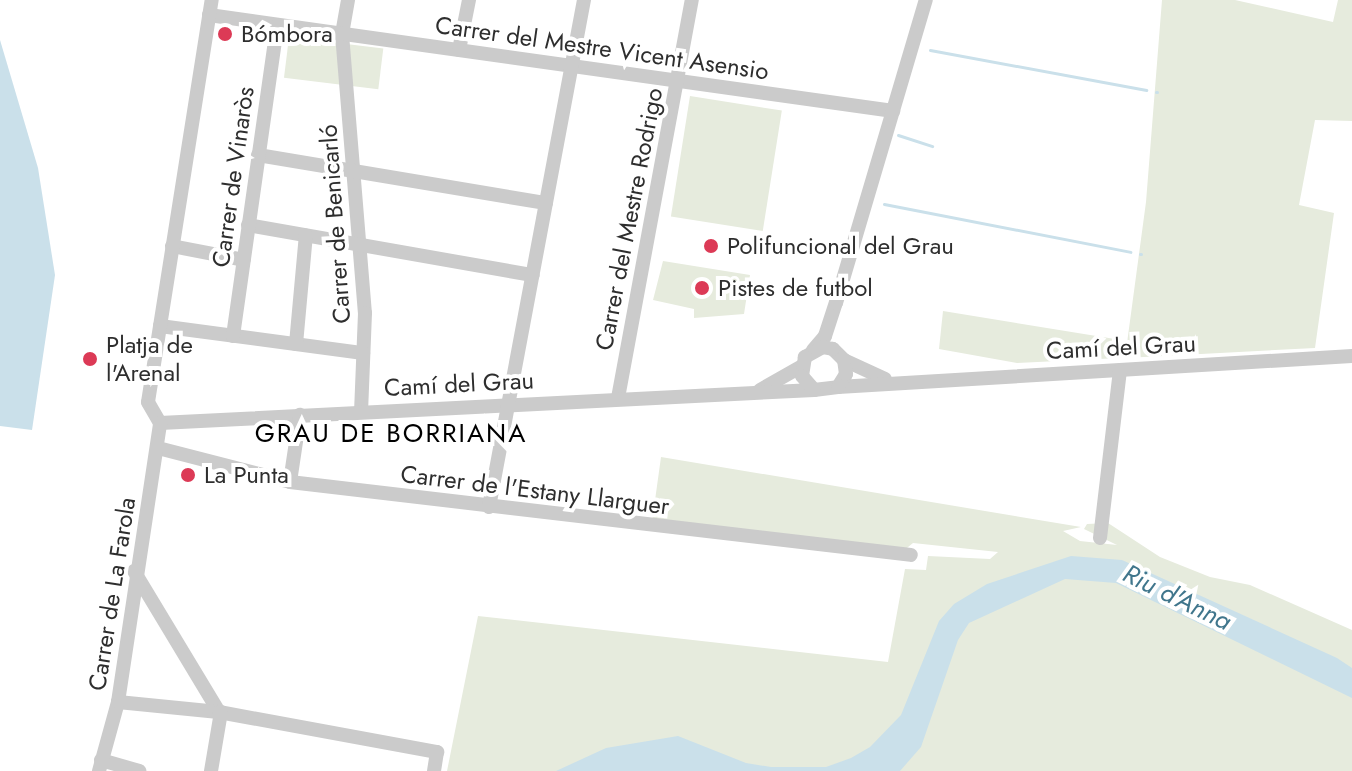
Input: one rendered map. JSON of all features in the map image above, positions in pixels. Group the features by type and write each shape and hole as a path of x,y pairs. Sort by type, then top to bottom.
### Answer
{"street":[{"name":"Carrer de Benicarló","path":"348,0 342,34 360,245 361,412"},
{"path":"459,50 469,0"},
{"path":"489,507 584,0"},
{"name":"Carrer del Mestre Rodrigo","path":"618,398 692,0"},
{"path":"836,303 846,374 838,387 814,390 802,376 802,366 825,336 926,0"},
{"name":"Carrer del Mestre Vicent Asensio","path":"210,8 277,25 893,111"},
{"name":"Carrer de La Farola","path":"100,765 118,702 134,571 158,448 160,423 148,402 210,8"},
{"name":"Carrer de Vinaròs","path":"233,336 277,25"},
{"path":"258,155 546,203"},
{"path":"248,225 533,275"},
{"path":"296,344 306,235"},
{"path":"172,246 244,260"},
{"path":"160,326 363,353"},
{"path":"813,350 823,347 843,357"},
{"name":"Camí del Grau","path":"838,387 1352,356"},
{"name":"Camí del Grau","path":"843,357 893,382"},
{"name":"Camí del Grau","path":"760,390 802,366"},
{"path":"1100,538 1120,370"},
{"name":"Camí del Grau","path":"160,423 760,390 814,390"},
{"path":"290,482 300,415"},
{"name":"Carrer de l'Estany Llarguer","path":"158,448 290,482 911,555"},
{"path":"134,571 220,712 211,771"},
{"path":"118,702 220,712 437,752 434,771"},
{"path":"100,765 139,771"}],"shaded area":[{"path":"1162,0 1235,0 1333,22 1338,0 1352,0 1352,121 1315,120 1299,205 1334,213 1315,348 1125,358 1146,202"},
{"path":"289,37 383,49 378,89 284,78"},
{"path":"690,96 782,111 763,231 671,216"},
{"name":"Pistes de futbol","path":"663,261 750,275 744,314 694,318 694,309 653,300"},
{"path":"943,311 1121,340 1120,358 1017,363 939,349"},
{"path":"661,457 1081,527 1063,531 1080,541 1117,545 1084,529 1087,524 1108,523 1160,557 1210,577 1250,585 1352,630 1352,771 447,771 478,616 888,662 905,569 926,570 928,556 990,559 998,552 913,543 902,552 652,522"}],"water":[{"path":"0,40 38,168 55,275 32,430 0,426"},
{"name":"Riu d'Anna","path":"1071,556 1122,560 1337,658 1352,668 1352,698 1116,583 1065,579 969,623 958,640 921,747 900,771 556,771 606,748 678,736 746,763 771,767 826,767 851,758 870,747 901,715 939,621 954,604 987,584"}],"waterway":[{"path":"930,50 1146,90"},
{"path":"898,135 932,146"},
{"path":"884,204 1130,252"}],"place":[{"name":"Bómbora","path":"225,34"},
{"name":"Polifuncional del Grau","path":"711,246"},
{"name":"Pistes de futbol","path":"702,288"},
{"name":"Platja de l'Arenal","path":"90,359"},
{"name":"La Punta","path":"188,475"}],"district":[{"name":"GRAU DE BORRIANA","path":"391,434"}]}
